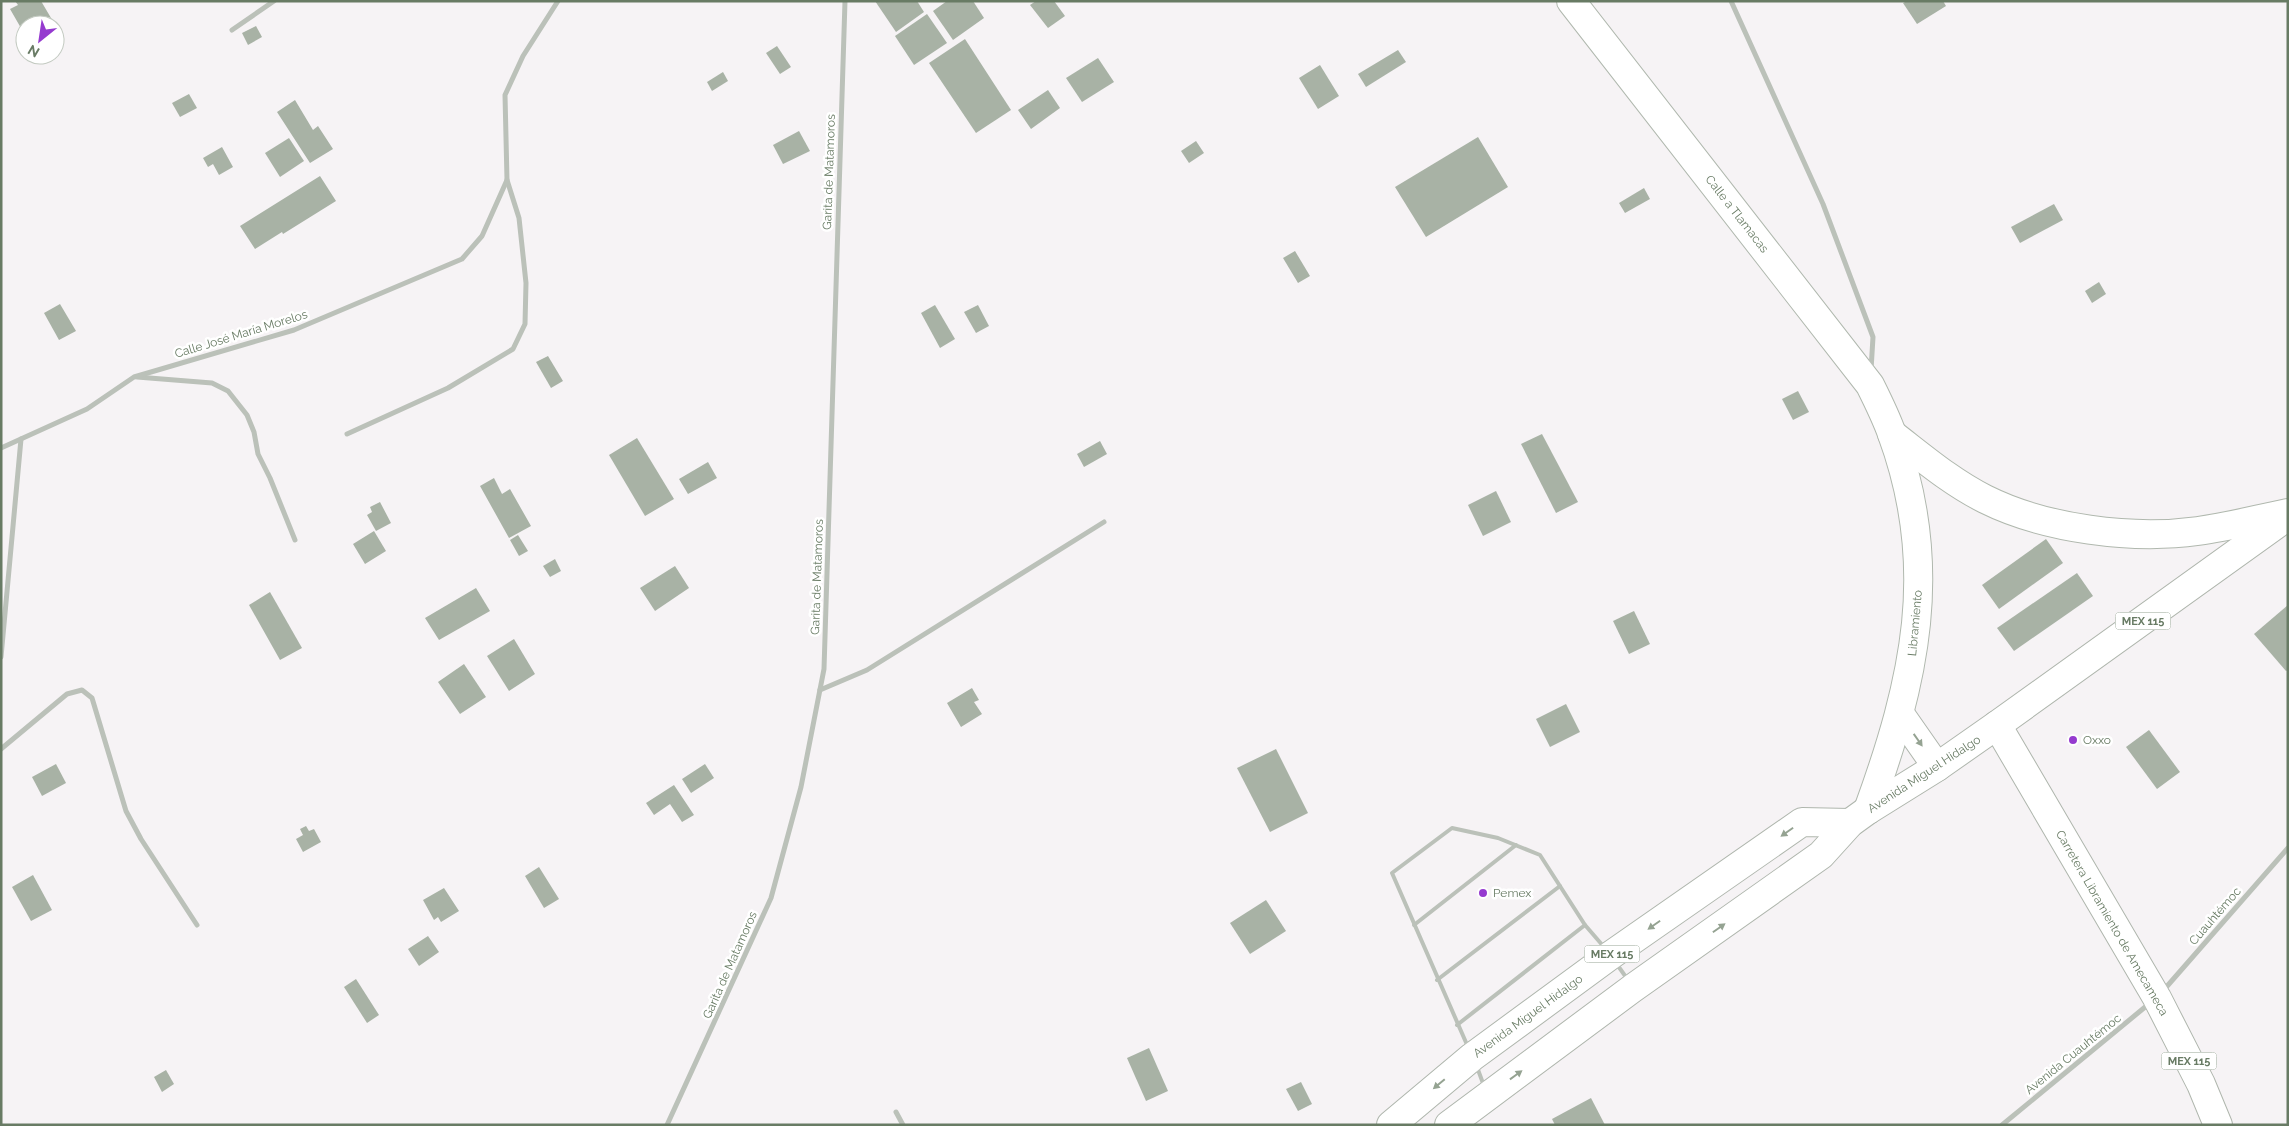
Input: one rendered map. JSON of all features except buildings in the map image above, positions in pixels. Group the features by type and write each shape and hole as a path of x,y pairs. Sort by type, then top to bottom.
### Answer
{"main road":[{"name":"Calle a Tlamacas","path":"1571,1 1870,386 1892,434"},
{"name":"MEX 115","path":"1892,434 1950,479 1986,500 2027,515 2066,525 2115,532 2156,534 2198,531 2288,514"},
{"name":"Libramiento","path":"1859,816 1886,760 1900,714 1911,667 1918,619 1919,569 1916,529 1908,489 1892,434"},
{"name":"MEX 115","path":"1997,726 2288,514"},
{"path":"1900,714 1937,767"},
{"name":"Avenida Miguel Hidalgo","path":"1449,1125 1633,988 1821,855 1859,816 1937,767 1997,726"},
{"name":"Carretera Libramiento de Amecameca","path":"1997,726 2157,998 2201,1084 2218,1125"},
{"name":"Avenida Miguel Hidalgo","path":"1391,1125 1472,1057 1611,955 1802,822 1859,816"}],"street":[{"path":"232,30 274,1"},
{"path":"346,434 448,388 513,349 525,324 526,283 519,218 507,180 505,96 523,56 558,1"},
{"name":"Garita de Matamoros","path":"667,1125 771,898 801,787 820,690 824,659 845,1"},
{"path":"1731,1 1823,204 1873,337 1870,386"},
{"name":"Calle José María Morelos","path":"1,448 87,409 134,377 294,330 462,259 482,236 507,180"},
{"path":"134,377 212,384 228,391 247,415 254,432 258,454 270,478 295,540"},
{"path":"1,657 21,438"},
{"path":"820,690 867,670 1104,522"},
{"path":"1,749 68,694 82,690 92,698 126,811 141,838 197,925"},
{"name":"Cuauhtémoc","path":"2157,998 2288,848"},
{"name":"Avenida Cuauhtémoc","path":"2002,1125 2157,998"},
{"path":"896,1112 903,1125"}],"lane":[{"path":"1488,1095 1392,873 1452,828 1498,838 1540,855 1585,925 1611,955 1633,988"},
{"path":"1414,925 1516,845"},
{"path":"1437,980 1560,886"},
{"path":"1457,1025 1585,925"}],"place":[{"name":"Oxxo","path":"2073,740"},
{"name":"Pemex","path":"1483,893"}]}
